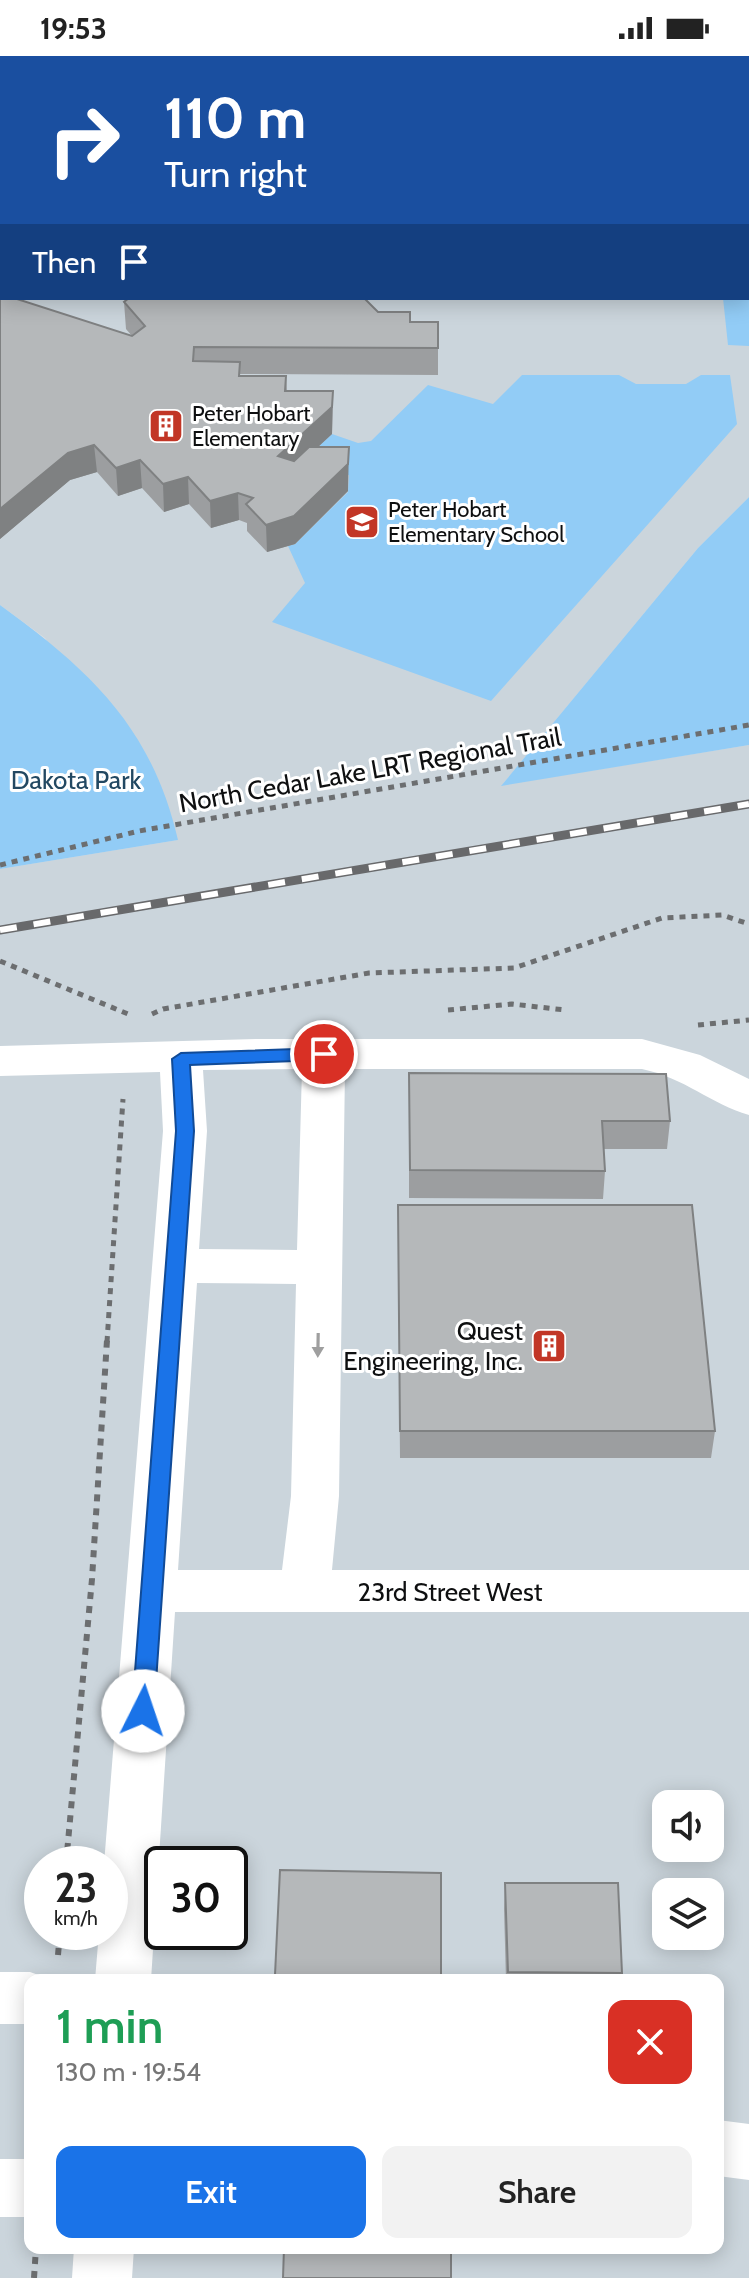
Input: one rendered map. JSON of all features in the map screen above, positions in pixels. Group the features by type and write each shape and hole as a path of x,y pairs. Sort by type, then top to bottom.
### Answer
{"street":[{"path":"304,1593 315,1496 324,1054"},
{"path":"0,1061 324,1054 642,1054 668,1059 722,1080 749,1100"},
{"path":"123,1974 185,1131 181,1059"},
{"path":"175,1266 320,1267"},
{"name":"23rd Street West","path":"152,1591 749,1591"},
{"path":"0,1998 24,1998"},
{"path":"724,2149 749,2152"},
{"path":"0,2188 24,2188"},
{"path":"102,2278 104,2254"}],"path":[{"name":"North Cedar Lake LRT Regional Trail","path":"0,865 139,831 749,725"},
{"path":"179,1006 401,970 481,973 514,968 593,937 692,915 734,917 749,924"},
{"path":"68,1846 93,1564 125,1060"},
{"path":"34,2278 36,2254"}],"shaded area":[{"path":"0,300 749,300 749,497 698,548 502,785 749,745 749,2278 0,2278 0,869 178,840 45,638 0,605"}],"green space":[{"path":"723,300 749,300 749,346 728,345"},
{"path":"522,375 619,375 636,384 686,384 701,375 730,375 737,424 491,701 272,622 305,583 288,546 295,544 348,492 349,475 279,483 332,434 358,443 371,441 428,385 493,404"},
{"path":"749,497 749,745 501,786 698,548"},
{"name":"Dakota Park","path":"0,605 63,654 113,705 152,765 167,800 178,840 0,869"}],"building":[{"name":"Peter Hobart Elementary","path":"0,300 20,300 132,336 145,326 124,302 126,300 366,300 378,312 410,312 410,322 438,322 438,348 194,347 193,361 240,362 239,376 286,376 285,391 333,391 332,407 278,456 294,461 309,447 349,447 348,464 294,516 266,525 246,504 253,498 238,493 210,501 188,477 163,484 140,460 116,468 94,445 68,453 0,509"},
{"path":"409,1073 666,1074 670,1121 602,1121 605,1171 410,1170"},
{"name":"Quest Engineering, Inc.","path":"398,1205 692,1205 715,1431 400,1431"},
{"path":"280,1870 441,1873 441,1974 275,1974"},
{"path":"505,1883 618,1883 622,1973 508,1972"},
{"path":"284,2254 451,2254 451,2278 283,2278"}],"railway":[{"path":"0,930 749,804"}],"place":[{"name":"Peter Hobart Elementary","path":"166,426"},
{"name":"Peter Hobart Elementary School","path":"362,522"},
{"name":"Quest Engineering, Inc.","path":"549,1346"}],"route":[{"path":"143,1711 185,1131 181,1059 324,1054"}]}
